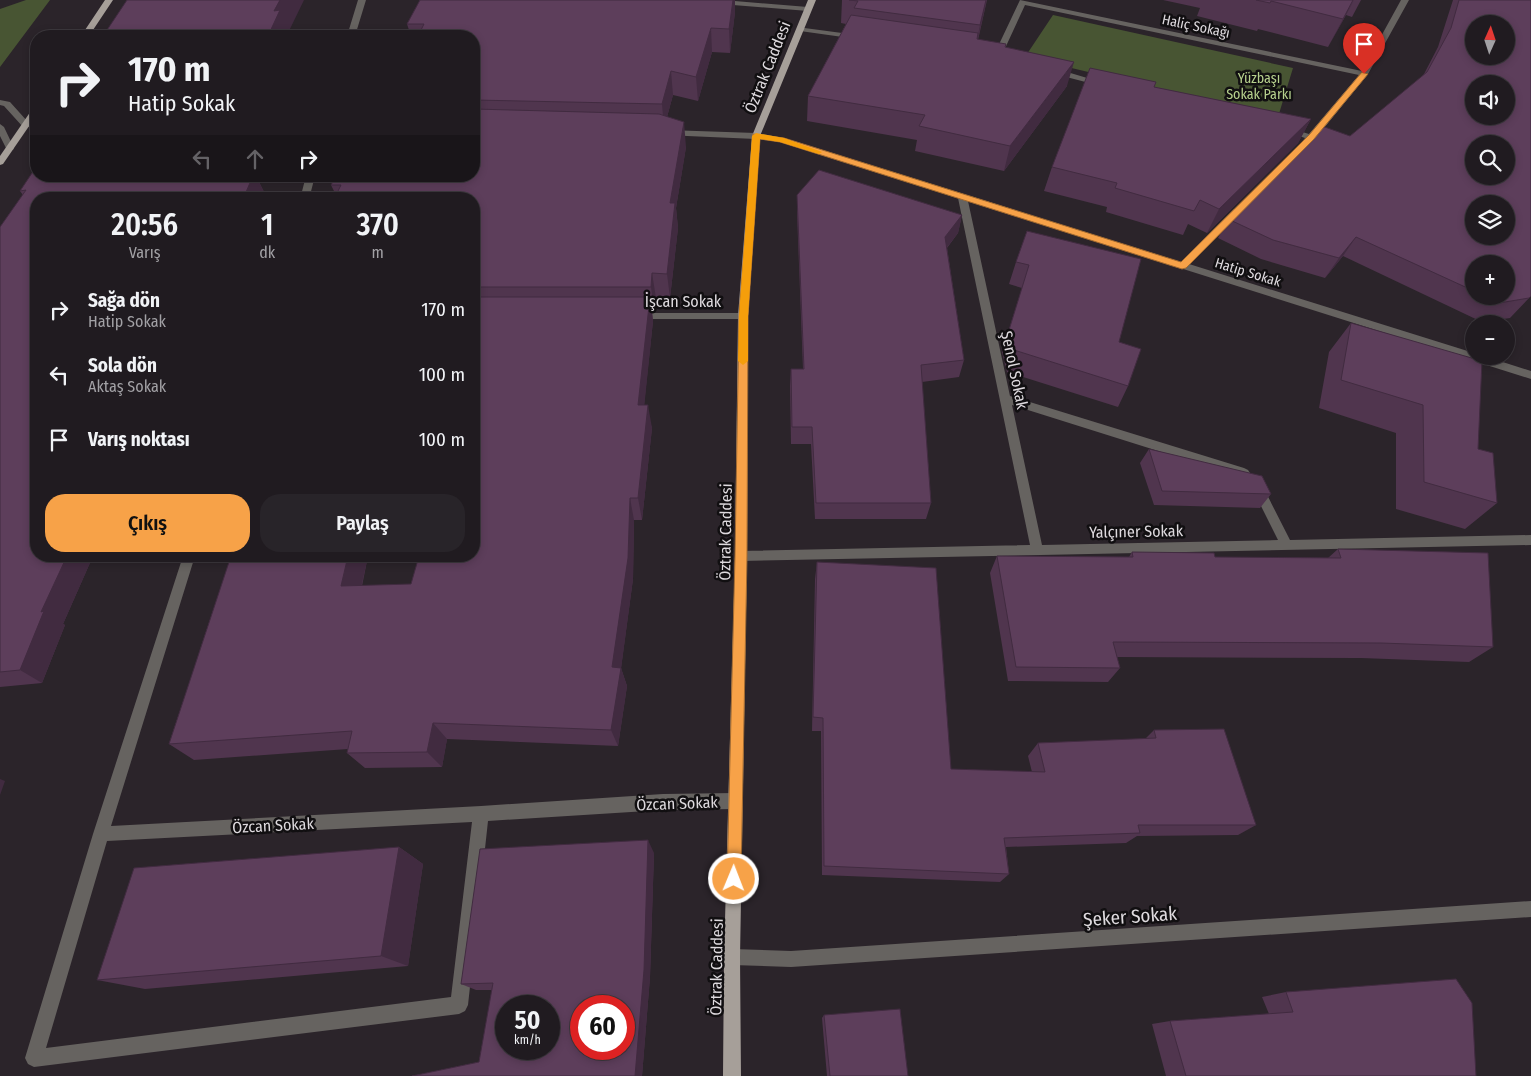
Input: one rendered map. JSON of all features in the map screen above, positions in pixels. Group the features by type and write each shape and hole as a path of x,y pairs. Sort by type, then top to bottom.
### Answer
{"main road":[{"path":"89,30 109,0"},
{"name":"Öztrak Caddesi","path":"732,1076 732,957 741,556 743,316 756,136 810,4"},
{"path":"0,162 30,118"}],"street":[{"path":"353,30 362,0"},
{"path":"696,0 810,4"},
{"path":"1298,150 1312,137 1364,74 1405,0"},
{"path":"997,57 1024,1"},
{"name":"Haliç Sokağı","path":"1024,1 1364,74"},
{"path":"800,29 865,38"},
{"path":"988,56 1007,60"},
{"path":"1045,69 1112,86"},
{"path":"0,102 7,104 26,124 30,124"},
{"path":"1274,127 1312,137"},
{"path":"0,128 10,148"},
{"name":"Hatip Sokak","path":"658,132 756,136 781,140 1531,375"},
{"name":"Şenol Sokak","path":"962,197 1037,550"},
{"path":"1182,266 1244,204"},
{"name":"İşcan Sokak","path":"627,316 743,316"},
{"path":"1005,399 1251,475 1286,544"},
{"name":"Yalçıner Sokak","path":"741,556 1531,540"},
{"path":"187,562 101,834 34,1058 459,1006 481,814"},
{"name":"Özcan Sokak","path":"101,834 481,814 663,802 735,801"},
{"name":"Şeker Sokak","path":"732,957 791,959 1531,909"}],"green space":[{"path":"26,0 50,0 0,67 0,9"},
{"name":"Yüzbaşı Sokak Parkı","path":"1053,15 1293,68 1278,117 1025,57"}],"building":[{"path":"127,0 280,0 274,11 280,10 271,30 107,30"},
{"path":"420,0 733,0 729,29 711,28 696,77 671,71 662,104 480,100 480,30 421,30 424,24 407,24"},
{"path":"849,0 986,0 980,25 854,8 858,1"},
{"path":"1256,0 1353,0 1343,19 1271,1 1270,3"},
{"path":"1459,0 1531,0 1531,296 1529,298 1515,300 1515,255 1465,255 1465,287 1356,237 1339,258 1273,240 1228,219 1322,126 1350,136 1427,72 1451,28"},
{"path":"851,15 978,33 977,39 1006,44 1005,47 1074,62 1010,146 919,126 925,115 808,96"},
{"path":"1090,68 1156,82 1154,87 1311,119 1219,209 1200,200 1194,211 1115,188 1117,183 1052,167"},
{"path":"480,109 659,114 684,122 670,203 675,203 667,274 652,273 651,287 480,287 480,192 338,192 341,185 331,185 333,182 480,182"},
{"path":"819,170 962,215 945,237 964,360 921,365 931,503 816,503 812,427 792,427 791,369 804,369 797,195"},
{"path":"30,176 30,182 250,182 246,192 30,192 30,562 64,562 41,612 44,611 20,670 0,672 0,227 26,190 20,191"},
{"path":"1027,231 1141,259 1119,342 1141,349 1128,386 1014,350 1009,330 1029,265 1016,262"},
{"path":"480,297 650,297 638,405 648,405 638,498 630,498 628,558 612,667 621,668 611,730 433,723 427,752 347,753 352,731 169,744 229,562 347,562 341,586 411,584 417,562 480,562"},
{"path":"1351,323 1465,356 1465,365 1482,365 1478,449 1493,453 1497,503 1424,482 1423,405 1341,380"},
{"path":"1149,449 1262,476 1271,494 1162,491"},
{"path":"1338,549 1488,553 1493,647 1381,643 1113,642 1120,668 1016,667 997,556 1133,557 1132,552 1214,553 1215,557 1341,558"},
{"path":"817,562 936,568 951,769 1045,772 1038,743 1156,738 1154,730 1224,729 1256,825 1138,825 1140,833 1004,838 1009,874 824,866 823,718 813,717"},
{"path":"648,840 644,970 635,1076 412,1076 479,1062 493,983 461,984 480,849"},
{"path":"399,847 381,956 97,980 134,868"},
{"path":"1456,979 1472,1003 1476,1076 1186,1076 1170,1021 1293,1012 1286,992"},
{"path":"900,1009 908,1076 830,1076 824,1015"}],"slow traffic":[{"path":"743,361 743,316 756,136 781,140 819,152"}],"route":[{"path":"734,879 741,556 743,316 756,136 781,140 1182,266 1312,137 1364,74"}]}
